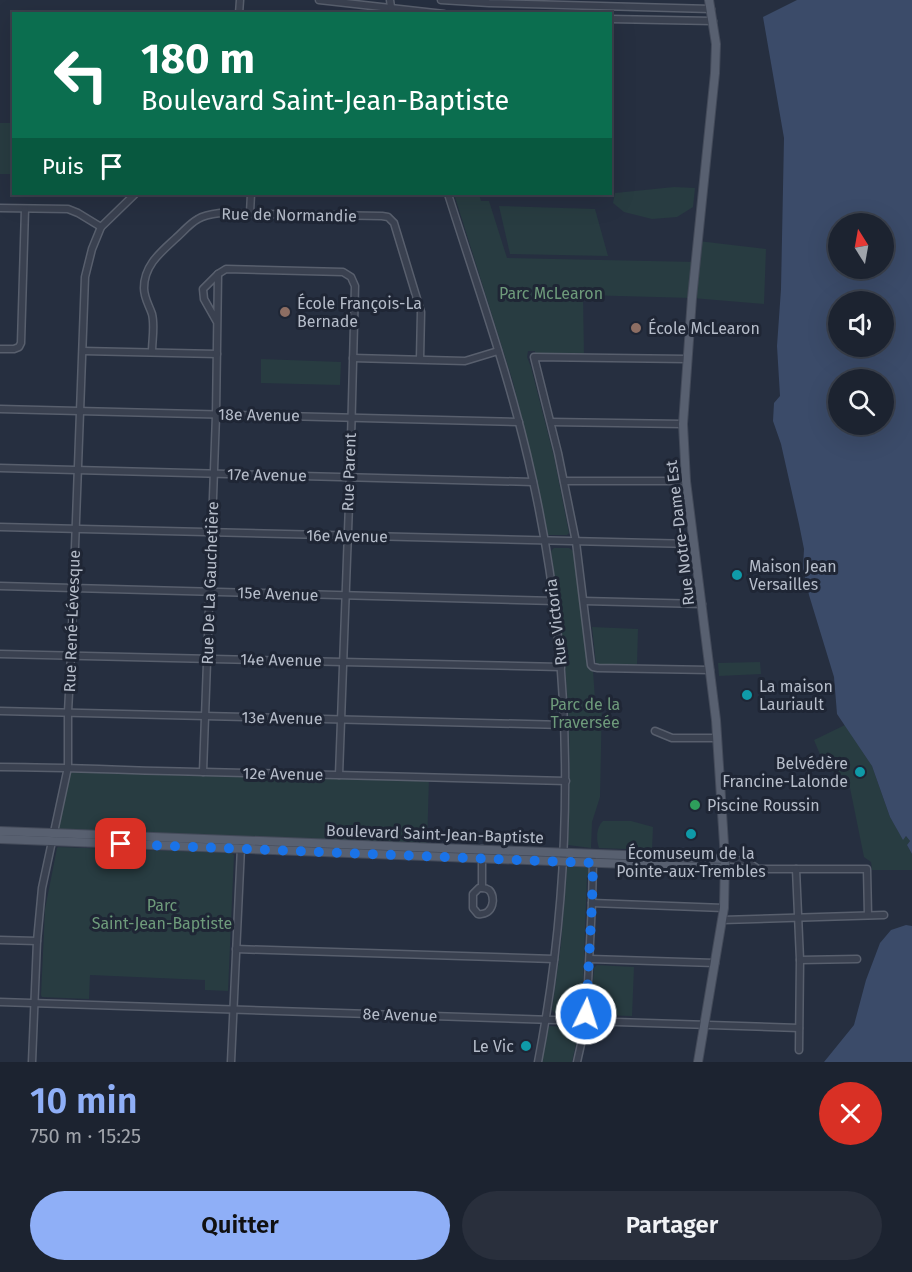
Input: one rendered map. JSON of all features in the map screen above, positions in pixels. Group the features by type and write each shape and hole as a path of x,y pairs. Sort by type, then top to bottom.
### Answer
{"main road":[{"name":"Rue Notre-Dame Est","path":"698,1062 724,908 725,864 717,738 686,481 682,424 715,73 716,44 709,0"},
{"name":"Boulevard Saint-Jean-Baptiste","path":"0,831 53,837"},
{"name":"Boulevard Saint-Jean-Baptiste","path":"0,839 53,837 447,852 482,849 650,856 725,864"},
{"name":"Boulevard Saint-Jean-Baptiste","path":"447,852 483,858 593,863 725,864"},
{"path":"650,856 650,865"}],"street":[{"path":"319,0 409,12"},
{"path":"390,0 391,11"},
{"path":"441,0 711,9"},
{"path":"525,4 525,12"},
{"path":"612,19 713,21"},
{"name":"Rue René-Lévesque","path":"32,1062 37,942 42,888 68,767 68,712 85,277 100,227 134,195"},
{"path":"250,213 251,195"},
{"name":"Rue Victoria","path":"448,195 519,422 533,482 555,601 561,667 566,812 554,959 538,1062"},
{"path":"0,208 68,209 100,227"},
{"path":"0,349 14,349 21,343 25,209"},
{"name":"Rue de Normandie","path":"152,352 152,314 144,293 146,274 156,256 198,219 220,213 382,216 392,220 395,227 421,312 420,359"},
{"name":"Rue Parent","path":"219,274 226,269 343,272 351,277 355,286 339,775"},
{"name":"Rue De La Gauchetière","path":"217,322 204,299 203,289 219,274"},
{"name":"Rue De La Gauchetière","path":"203,772 219,274"},
{"path":"83,351 217,354"},
{"path":"353,358 465,361 498,351"},
{"path":"687,359 534,357 551,422 576,542 593,667 710,670"},
{"name":"18e Avenue","path":"0,409 519,422"},
{"path":"551,422 682,424"},
{"name":"17e Avenue","path":"0,468 533,482"},
{"path":"564,480 686,481"},
{"name":"16e Avenue","path":"0,527 694,544"},
{"name":"15e Avenue","path":"0,586 555,601"},
{"path":"584,601 702,604"},
{"name":"14e Avenue","path":"0,654 561,667"},
{"name":"13e Avenue","path":"0,711 564,725"},
{"path":"655,731 680,739 717,738"},
{"name":"12e Avenue","path":"0,767 566,781"},
{"path":"231,1062 241,844"},
{"path":"482,849 482,888"},
{"path":"577,1062 586,1022 593,853"},
{"name":"Boulevard Saint-Jean-Baptiste","path":"725,864 746,861 758,869 867,870 868,915"},
{"path":"796,869 800,960 799,1050"},
{"path":"482,888 488,889 491,893 492,906 489,912 481,915 474,911 473,896 474,892 482,888"},
{"path":"592,903 724,908"},
{"path":"722,920 884,915"},
{"path":"0,940 37,942"},
{"path":"236,949 554,959"},
{"path":"590,959 715,963"},
{"path":"800,960 857,959"},
{"name":"8e Avenue","path":"0,1002 799,1028"}],"green space":[{"path":"0,123 12,123 12,174 0,174"},
{"path":"674,187 695,188 693,207 677,217 652,219 624,212 613,203 615,193"},
{"name":"Parc McLearon","path":"454,195 479,195 481,201 489,201 507,258 696,262 698,241 766,249 764,304 692,298 583,295 584,357 535,357 535,351 528,351 527,357 554,457 569,533 567,535 548,535 513,382"},
{"path":"499,206 595,209 608,256 510,254"},
{"path":"261,359 341,362 340,385 261,383"},
{"name":"Parc de la Traversée","path":"554,548 569,548 573,551 588,666 593,671 595,699 602,700 600,797 592,822 591,848 568,845 569,721 558,599 551,551"},
{"path":"592,627 638,629 637,665 596,664"},
{"path":"760,662 761,674 719,676 718,663"},
{"path":"845,725 872,766 890,817 903,839 906,836 910,841 907,845 912,854 912,870 872,870 871,862 864,857 848,778 826,769 814,740"},
{"path":"68,767 429,777 427,847 54,833"},
{"path":"603,821 631,821 653,827 652,850 599,848 597,834"},
{"name":"Parc Saint-Jean-Baptiste","path":"58,847 231,853 234,855 228,991 205,990 205,980 90,975 89,999 42,997 45,909"},
{"path":"570,864 590,868 587,877 582,1012 580,1014 555,1013 552,1010 561,944 567,868"},
{"path":"597,965 634,967 632,1016 595,1015 591,1011 594,968"},
{"path":"549,1026 581,1027 572,1062 542,1062"}],"water":[{"path":"797,0 912,0 912,854 907,845 910,841 906,836 903,840 890,817 872,766 837,714 834,677 809,595 803,568 804,549 799,524 781,444 773,421 774,403 780,396 777,346 781,289 784,138 763,17"},
{"path":"906,925 912,926 912,1062 824,1062 854,1025 866,980 880,943 891,930"}],"place":[{"name":"École François-La Bernade","path":"285,312"},
{"name":"École McLearon","path":"636,328"},
{"name":"Maison Jean Versailles","path":"737,575"},
{"name":"La maison Lauriault","path":"747,695"},
{"name":"Belvédère Francine-Lalonde","path":"860,772"},
{"name":"Piscine Roussin","path":"695,805"},
{"name":"Écomuseum de la Pointe-aux-Trembles","path":"691,834"},
{"name":"Le Vic","path":"526,1046"}],"route":[{"path":"121,844 593,863 586,1014"}]}
